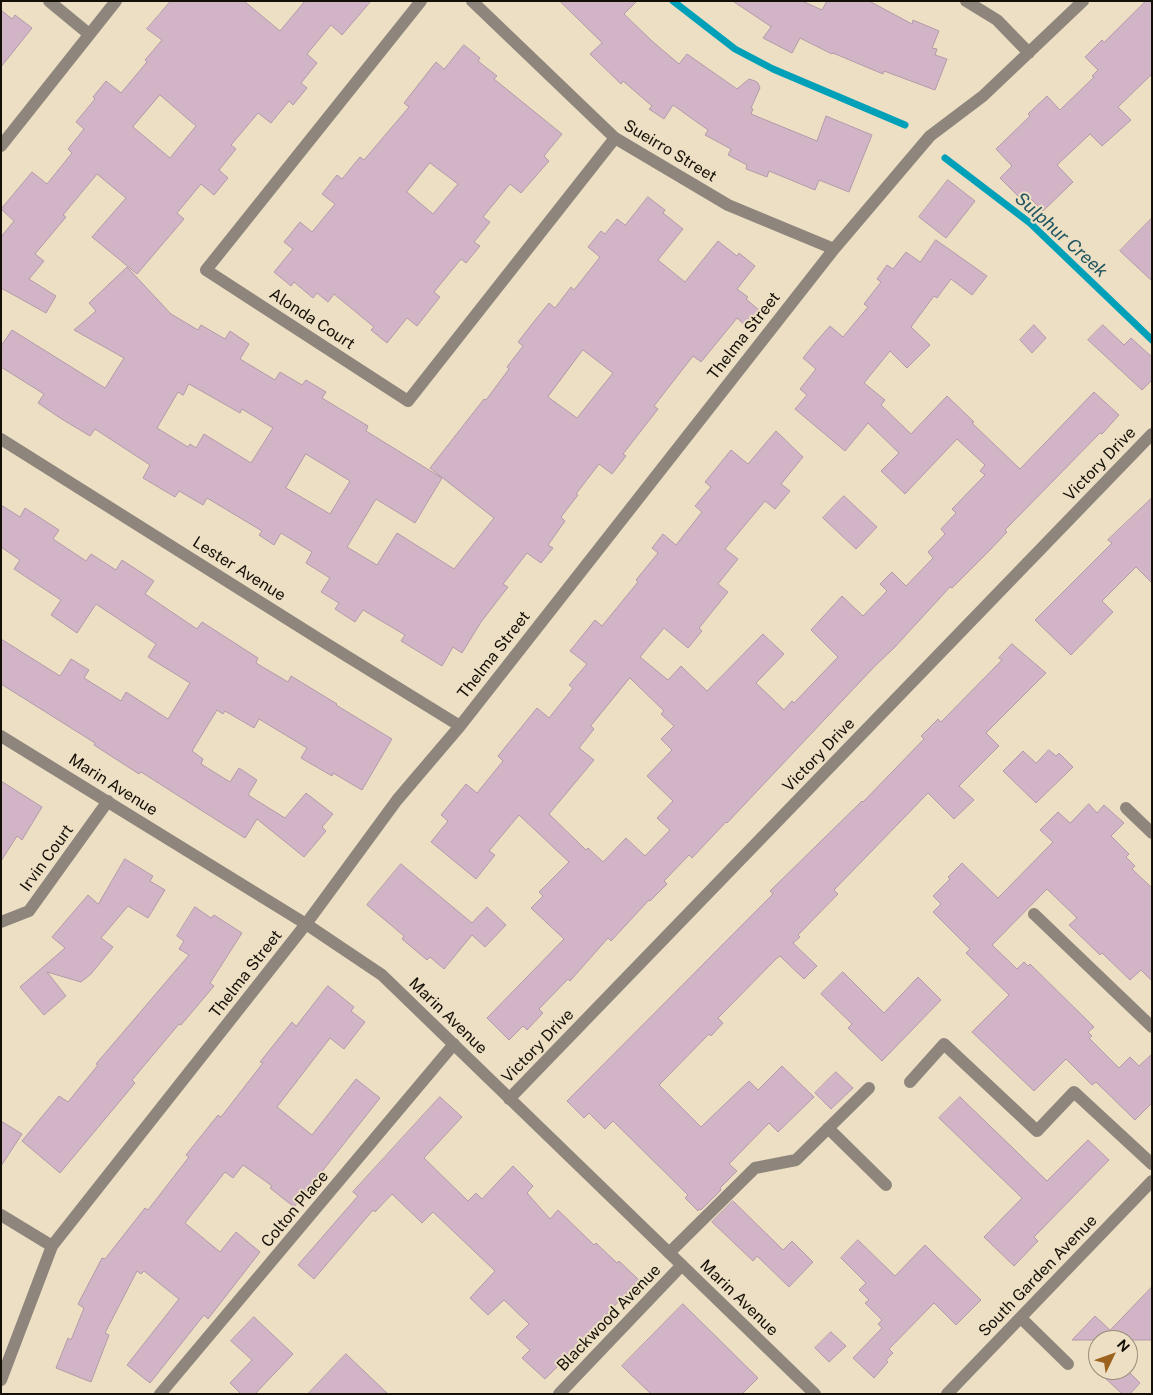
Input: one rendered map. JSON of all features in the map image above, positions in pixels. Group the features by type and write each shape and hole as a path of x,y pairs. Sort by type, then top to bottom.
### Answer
{"street":[{"path":"49,1 89,34"},
{"path":"1,146 116,1"},
{"name":"Alonda Court","path":"421,1 206,270 408,401 615,138"},
{"name":"Sueirro Street","path":"472,1 615,138 728,205 834,249"},
{"path":"966,1 997,20 1029,53"},
{"name":"Thelma Street","path":"1,1380 52,1246 306,924 397,800 460,726 834,249 930,136 983,96 1083,1"},
{"name":"Victory Drive","path":"509,1099 1152,434"},
{"name":"Lester Avenue","path":"1,439 460,726"},
{"name":"Marin Avenue","path":"1,736 306,924 382,976 815,1394"},
{"name":"Irvin Court","path":"1,922 29,911 108,801"},
{"path":"1126,808 1152,833"},
{"path":"1034,914 1152,1027"},
{"name":"Colton Place","path":"160,1394 454,1044"},
{"path":"910,1082 944,1044 1037,1131 1074,1092 1152,1164"},
{"path":"669,1252 755,1168 796,1160 869,1088"},
{"path":"828,1128 886,1185"},
{"name":"South Garden Avenue","path":"947,1394 1152,1181"},
{"path":"1,1215 52,1246"},
{"name":"Blackwood Avenue","path":"559,1394 682,1266"},
{"path":"1021,1318 1068,1364"}],"building":[{"path":"171,1 244,1 280,31 305,1 371,1 342,35 331,25 307,54 317,63 301,83 307,88 293,105 289,101 271,123 258,113 231,145 236,149 219,170 228,178 214,195 201,184 177,213 184,219 137,274 92,237 126,198 97,174 63,215 66,217 35,254 44,261 29,279 56,296 46,313 1,288 1,237 14,221 1,209 32,172 47,184 72,153 68,149 84,129 76,122 95,99 93,97 106,81 121,93 147,62 145,60 162,40 147,29","holes":["160,95 196,126 170,158 133,127"]},
{"path":"560,1 637,1 624,14 679,64 687,54 737,89 749,79 758,83 760,88 751,108 753,109 751,114 817,141 826,116 872,135 849,192 819,180 815,190 769,171 767,177 746,169 747,165 728,155 731,149 705,135 708,130 673,105 664,119 649,109 652,106 623,81 621,84 590,54 602,43"},
{"path":"733,1 802,1 822,10 827,1 869,1 912,24 913,20 939,31 932,48 937,49 935,55 947,59 935,90 884,71 883,74 832,54 800,38 792,53 763,38 771,27"},
{"path":"1146,1 1152,1 1152,74 1118,107 1131,120 1102,146 1090,134 1057,165 1073,182 1043,211 1031,199 1026,204 1000,178 1012,166 996,149 1030,116 1028,114 1047,96 1060,110 1094,77 1092,76 1098,70 1085,57 1102,40 1104,42"},
{"path":"1,10 12,19 15,15 32,28 1,67"},
{"path":"464,45 480,58 478,61 497,76 494,79 562,134 544,156 549,161 521,193 510,184 483,217 490,222 474,242 480,246 466,263 461,259 434,292 440,297 417,326 407,318 387,343 371,330 374,327 334,294 328,302 317,293 313,298 294,282 291,286 274,272 293,249 284,242 300,222 312,232 335,204 322,194 337,175 342,179 360,157 364,160 409,107 404,103 436,62 444,69","holes":["430,163 458,184 433,214 407,192"]},
{"path":"948,180 975,201 946,238 919,217"},
{"path":"648,197 665,210 663,213 683,229 658,260 685,282 718,241 737,256 739,253 755,266 737,289 748,297 746,299 760,311 747,327 737,318 701,362 693,356 654,406 658,409 623,454 626,456 612,474 599,464 576,494 578,495 561,517 565,521 548,545 553,548 541,563 527,553 503,584 508,587 481,622 462,653 453,647 442,666 401,641 405,635 363,610 355,622 335,609 339,603 321,592 330,578 306,563 312,552 281,533 274,545 259,535 262,531 207,498 203,505 179,491 175,497 143,478 150,465 95,429 90,436 60,418 38,403 44,394 1,367 1,346 12,330 105,388 124,358 74,330 96,311 89,303 127,267 171,314 198,330 201,325 225,339 230,331 249,344 240,359 275,380 280,372 302,385 306,380 326,392 322,398 368,426 366,431 442,478 415,523 376,499 347,547 377,565 397,533 454,569 494,518 430,468 509,369 507,367 523,346 518,342 532,324 549,303 555,308 571,287 574,290 600,257 588,247 601,231 605,234 617,219 625,225","holes":["583,350 613,373 577,418 548,397","189,384 240,413 242,409 273,428 251,463 204,434 196,448 190,444 188,447 157,428 178,392 183,395","306,454 350,481 330,514 286,488"]},
{"path":"1152,218 1152,281 1120,251"},
{"path":"936,240 987,276 972,295 951,279 937,298 934,296 911,327 930,345 907,368 890,351 864,383 885,400 881,405 911,434 947,396 1020,469 1094,392 1119,415 1005,530 1007,532 990,550 952,588 950,587 727,823 692,858 689,855 664,881 667,884 649,900 611,941 608,938 570,981 568,979 539,1009 543,1013 527,1030 523,1026 509,1040 487,1018 564,939 531,908 543,896 539,892 569,862 519,815 489,851 495,855 476,879 431,842 448,821 441,815 466,784 477,793 503,761 498,756 537,708 549,718 573,688 569,685 587,664 570,651 595,620 602,626 638,582 636,580 658,553 652,548 663,534 676,545 702,512 695,506 711,487 705,482 731,450 748,464 776,431 803,457 781,484 790,491 775,509 765,501 725,549 738,559 718,584 728,592 699,628 702,631 688,648 664,628 640,657 668,680 681,666 707,691 763,634 784,654 756,683 784,710 792,701 794,703 838,657 811,630 842,596 863,616 887,591 880,584 892,572 906,586 933,558 928,552 945,534 941,529 956,513 952,509 985,475 980,471 985,465 957,439 905,494 881,471 899,453 868,423 845,451 795,409 807,395 800,389 816,369 803,358 815,343 830,326 843,337 868,307 864,304 881,282 877,279 887,265 893,269 906,252 920,262","holes":["630,678 664,711 661,714 674,726 661,739 672,750 647,776 673,801 657,818 670,830 645,856 626,838 603,862 588,848 586,850 549,814 594,760 579,748 594,729 591,726"]},
{"path":"1034,325 1046,338 1032,353 1020,340"},
{"path":"1103,325 1124,345 1131,338 1152,357 1152,380 1142,390 1088,340"},
{"path":"844,496 877,527 856,549 823,518"},
{"path":"1152,498 1152,583 1136,567 1102,601 1113,612 1071,655 1035,620 1112,543 1108,540"},
{"path":"1,505 20,517 25,508 59,530 53,539 86,561 91,554 116,570 122,560 154,581 145,594 197,629 202,622 258,658 256,663 288,682 291,676 392,739 362,790 333,773 332,776 301,758 307,748 259,719 254,728 225,711 223,714 217,710 192,751 203,759 201,764 230,782 239,768 257,780 248,795 285,818 306,793 333,814 322,827 326,831 304,857 257,819 245,838 141,772 139,774 94,745 95,743 1,684 1,639 60,676 71,659 89,670 84,678 121,701 126,692 168,719 190,683 148,657 156,644 96,604 77,633 51,615 61,600 14,569 20,560 1,547"},
{"path":"1012,644 1046,673 986,733 999,746 959,786 974,800 954,819 928,793 834,890 838,894 798,935 800,937 793,943 817,966 804,979 780,956 776,959 718,1018 723,1023 711,1036 709,1034 659,1085 701,1127 749,1081 758,1090 782,1066 814,1097 778,1132 769,1123 729,1164 737,1171 720,1188 721,1190 698,1211 685,1198 688,1195 613,1121 605,1129 589,1113 584,1118 567,1101 773,894 770,891 863,802 924,739 921,736 938,719 941,722 1002,660 999,658"},
{"path":"1049,750 1056,756 1059,753 1073,767 1036,803 1003,771 1023,751 1036,763"},
{"path":"1,781 42,807 22,840 17,836 1,861"},
{"path":"1089,804 1097,813 1104,805 1124,823 1111,836 1129,854 1126,857 1135,866 1132,869 1152,888 1152,981 1141,970 1130,980 1102,953 1100,955 1069,925 1077,918 1047,889 992,945 1017,969 1024,962 1028,966 1030,964 1094,1027 1088,1032 1092,1036 1089,1038 1119,1068 1130,1057 1139,1066 1152,1054 1152,1103 1135,1120 1096,1082 1092,1085 1066,1059 1034,1091 972,1032 1009,995 966,953 970,949 933,912 941,904 933,896 950,879 948,877 962,863 998,898 1053,842 1040,830 1058,812 1070,823"},
{"path":"125,859 153,876 150,881 165,890 148,918 128,906 101,938 113,947 91,974 81,982 47,972 66,996 44,1015 20,987 65,948 52,937 88,895 98,904"},
{"path":"401,864 472,923 487,907 506,925 485,947 472,935 444,969 430,957 427,960 402,939 404,936 367,905"},
{"path":"195,907 211,918 214,915 242,933 210,983 214,986 132,1080 135,1083 60,1173 22,1141 59,1096 68,1102 98,1065 96,1064 189,955 179,949 184,941 177,936"},
{"path":"843,972 884,1013 918,977 941,1000 882,1061 848,1028 852,1024 821,994"},
{"path":"328,986 354,1007 351,1011 365,1022 344,1049 330,1038 277,1107 312,1135 356,1079 380,1098 294,1207 270,1188 272,1186 243,1165 233,1178 225,1172 185,1223 220,1252 236,1232 260,1252 208,1319 204,1315 150,1383 127,1365 179,1299 144,1271 141,1274 137,1271 105,1333 109,1335 91,1382 56,1368 68,1338 71,1340 84,1308 78,1304 102,1258 105,1259 145,1208 148,1210 189,1157 186,1155 218,1115 221,1117 263,1063 260,1062 292,1022 296,1026"},
{"path":"836,1072 853,1088 831,1109 815,1093"},
{"path":"440,1097 462,1117 424,1158 468,1201 476,1193 482,1199 513,1166 533,1186 527,1193 550,1219 558,1210 594,1245 596,1243 639,1280 605,1316 607,1317 545,1379 522,1358 530,1350 516,1337 529,1324 504,1300 488,1315 470,1298 495,1271 433,1212 422,1223 392,1194 375,1212 373,1210 314,1279 298,1265 358,1196 353,1192"},
{"path":"960,1097 1047,1181 1088,1140 1109,1160 1034,1237 1038,1241 1014,1266 984,1237 1022,1198 939,1118"},
{"path":"1,1121 22,1134 1,1166"},
{"path":"733,1201 783,1250 792,1241 813,1262 789,1287 757,1256 753,1261 712,1222"},
{"path":"858,1240 895,1276 925,1245 981,1300 956,1325 934,1303 889,1349 893,1353 874,1378 853,1358 882,1328 878,1324 882,1320 865,1303 869,1300 859,1290 866,1283 841,1258"},
{"path":"1152,1287 1152,1340 1138,1340 1138,1330 1110,1330"},
{"path":"683,1304 758,1378 742,1394 651,1394 622,1366"},
{"path":"1095,1316 1110,1330 1088,1330 1088,1340 1072,1340"},
{"path":"254,1317 293,1354 255,1394 241,1394 230,1383 252,1360 231,1341"},
{"path":"831,1332 846,1346 829,1362 815,1348"},
{"path":"346,1354 388,1394 308,1394"},
{"path":"1107,1380 1137,1380 1140,1383 1130,1394 1122,1394"}],"waterway":[{"name":"Sulphur Creek","path":"673,1 735,49 773,69 905,125"},
{"name":"Sulphur Creek","path":"945,158 1030,223 1152,340"}]}
